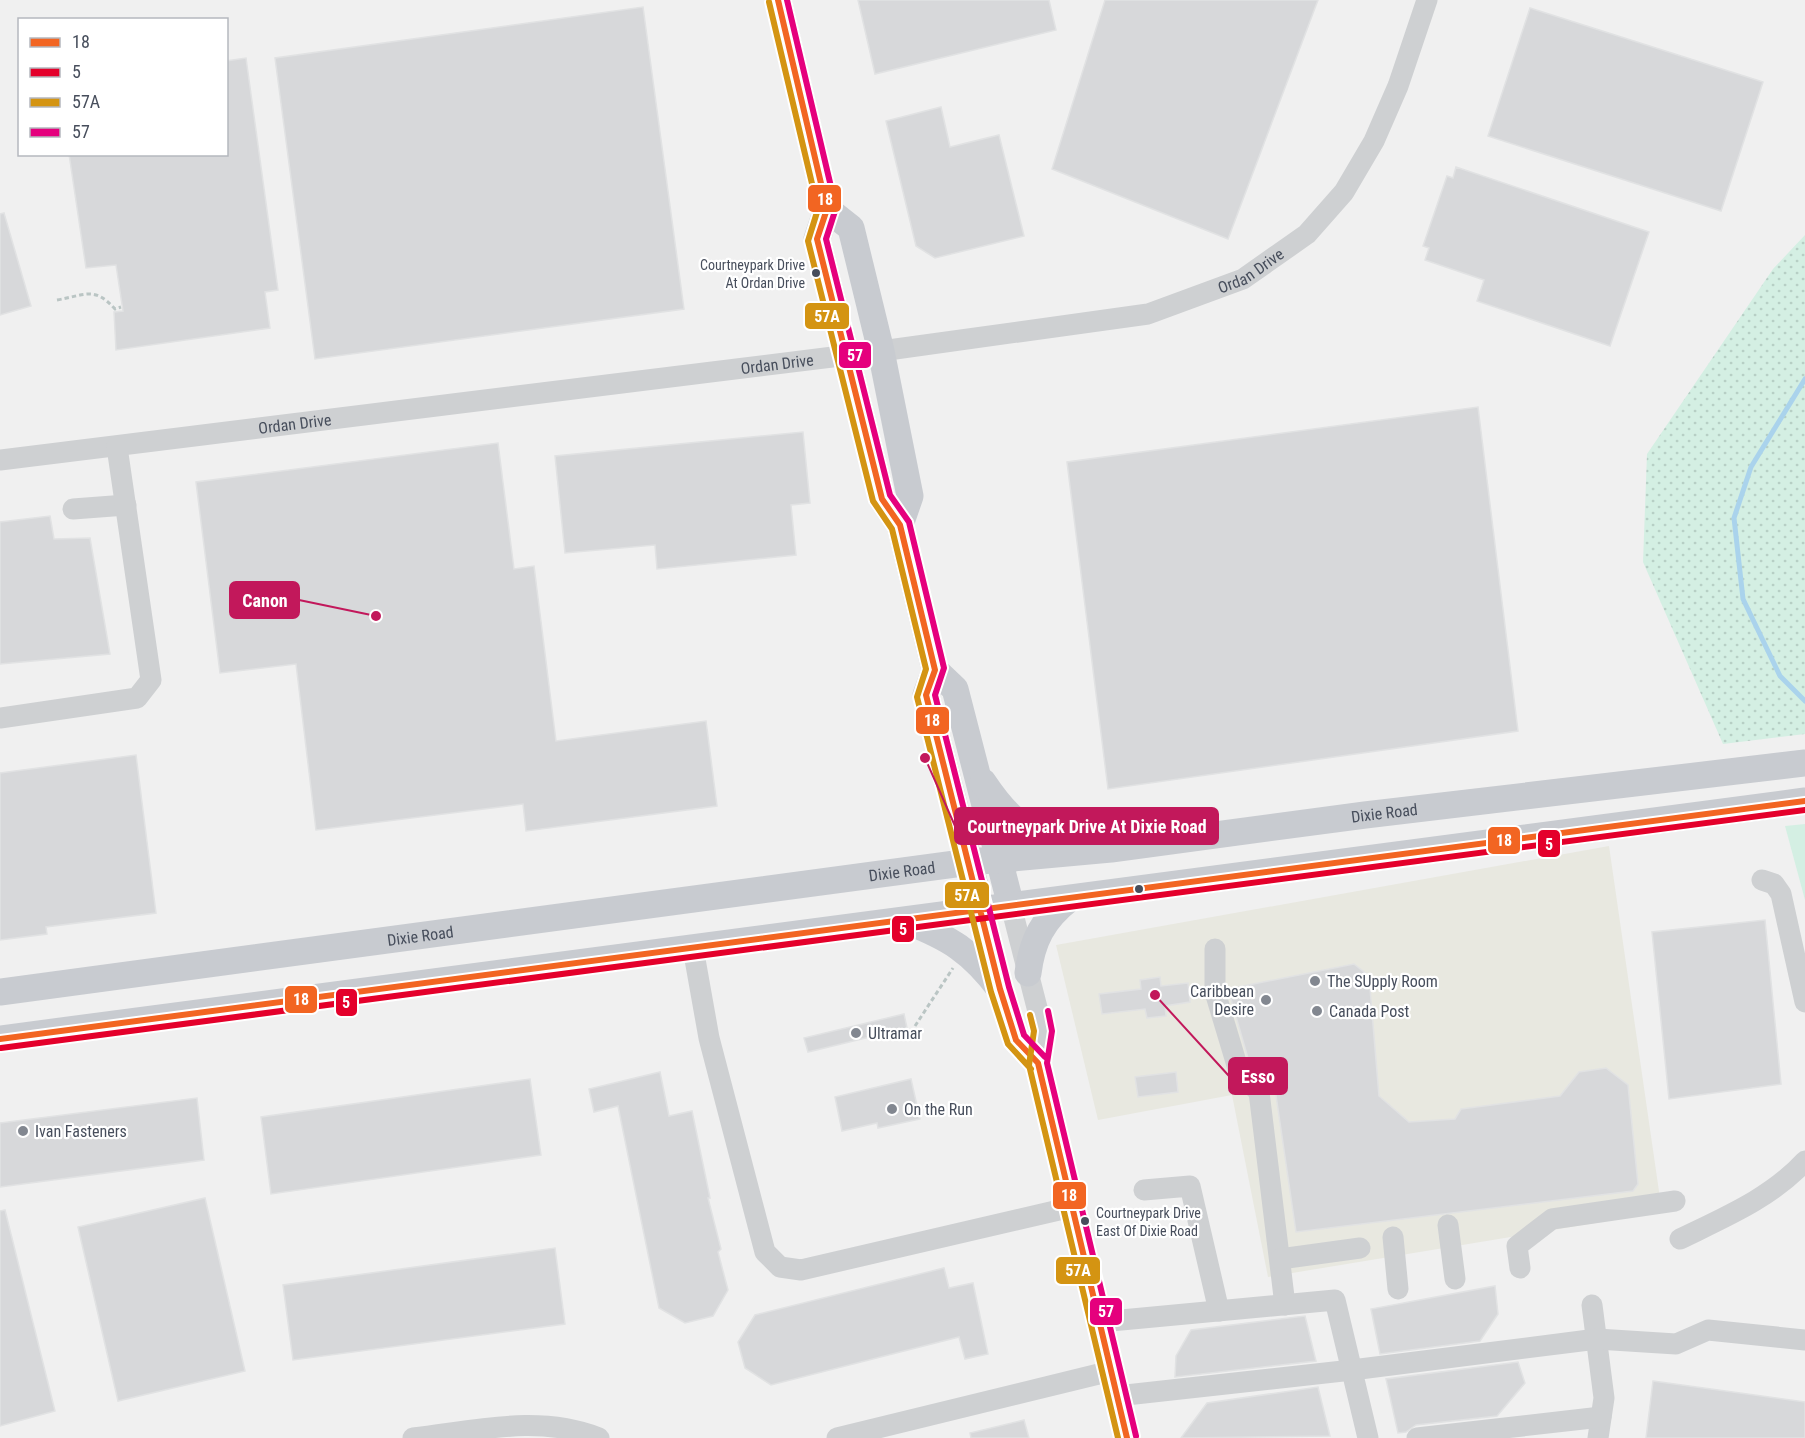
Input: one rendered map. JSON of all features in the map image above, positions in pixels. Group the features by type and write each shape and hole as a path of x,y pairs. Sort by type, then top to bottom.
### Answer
{"main road":[{"path":"778,0 827,209 817,239 882,500 900,525 934,670 926,695 981,909"},
{"path":"827,209 851,228 881,351 910,496 900,525"},
{"path":"934,670 955,689 997,859 1011,906"},
{"path":"0,1039 1798,802 1796,764"},
{"name":"Dixie Road","path":"0,992 970,862 1111,849 1365,815 1796,764"},
{"path":"975,771 999,806 1023,828 1111,849"},
{"path":"903,872 934,853 947,839 954,822 955,803"},
{"path":"1028,974 1035,938 1044,923 1069,899"},
{"path":"905,921 945,936 981,964 1000,989"}],"street":[{"name":"Ordan Drive","path":"0,460 881,351 1148,314 1243,279 1307,234 1344,192 1374,141 1427,0"},
{"path":"0,718 137,698 151,680 117,447"},
{"path":"73,509 126,505"},
{"path":"1762,880 1774,884 1781,894 1805,1002"},
{"path":"1011,906 1043,1031 1038,1063 1127,1438"},
{"path":"981,909 1000,989 1016,1040 1038,1063"},
{"path":"693,948 709,1038 765,1252 780,1267 801,1270 1072,1207"},
{"path":"1215,949 1215,992 1239,1072 1259,1092 1285,1305"},
{"path":"1680,1239 1753,1203 1792,1175 1805,1161"},
{"path":"1144,1190 1190,1186 1219,1311"},
{"path":"1520,1268 1518,1246 1552,1219 1675,1201"},
{"path":"1448,1225 1455,1279"},
{"path":"1393,1237 1398,1289"},
{"path":"1280,1259 1360,1248"},
{"path":"1100,1322 1335,1300 1368,1438"},
{"path":"1592,1305 1604,1398 1598,1438"},
{"path":"1117,1396 1352,1371 1597,1339 1676,1344 1708,1330 1805,1340"},
{"path":"837,1438 1111,1371"},
{"path":"1418,1438 1601,1417"},
{"path":"413,1438 536,1423 584,1432 599,1438"}],"path":[{"path":"57,300 98,293 105,296 115,308 121,307"},
{"path":"915,1026 957,963"}],"shaded area":[{"path":"1609,846 1662,1212 1268,1277 1232,1095 1098,1120 1056,945"}],"green space":[{"path":"1805,235 1805,734 1723,744 1643,562 1647,454 1773,269"},
{"path":"1805,824 1805,900 1785,826"}],"building":[{"path":"858,0 1049,0 1056,30 875,74"},
{"path":"1105,0 1318,0 1228,239 1052,169"},
{"path":"643,7 684,309 315,359 275,58"},
{"path":"1530,8 1763,82 1721,211 1488,136"},
{"path":"246,58 278,290 265,292 270,328 116,350 114,312 123,311 116,265 86,268 69,156 228,156 228,61"},
{"path":"941,107 950,147 999,135 1024,236 935,258 916,246 886,121"},
{"path":"1456,167 1649,232 1610,346 1477,301 1484,280 1425,260 1429,248 1423,246 1447,176 1453,178"},
{"path":"4,213 31,306 0,315 0,214"},
{"path":"1478,407 1518,731 1108,789 1067,462"},
{"path":"803,432 810,503 791,505 796,555 657,569 655,545 565,553 555,456"},
{"path":"498,443 514,569 534,566 556,741 706,721 717,806 526,831 523,804 316,830 296,664 220,673 196,482"},
{"path":"50,516 54,539 90,538 110,654 0,664 0,522"},
{"path":"136,755 156,913 46,927 47,934 0,940 0,773"},
{"path":"1765,920 1781,1084 1669,1099 1652,932"},
{"path":"1354,964 1369,976 1379,1096 1409,1122 1455,1119 1461,1109 1560,1096 1579,1072 1606,1068 1628,1085 1638,1184 1633,1191 1296,1232 1272,1068 1255,1070 1250,1065 1228,989"},
{"path":"1160,977 1161,986 1188,983 1190,1002 1165,1006 1166,1016 1147,1018 1145,1009 1102,1014 1099,994 1141,989 1140,980"},
{"name":"Ultramar","path":"904,1014 907,1028 808,1052 804,1038"},
{"path":"660,1072 669,1116 692,1111 710,1198 708,1198 721,1249 718,1252 728,1290 713,1316 685,1323 659,1308 618,1106 594,1112 589,1089"},
{"path":"1176,1072 1178,1092 1138,1097 1135,1077"},
{"path":"530,1079 541,1155 271,1194 261,1117"},
{"path":"911,1079 920,1119 878,1128 877,1123 842,1131 835,1097"},
{"path":"197,1098 204,1160 0,1187 0,1123"},
{"path":"205,1198 245,1371 118,1401 78,1227"},
{"path":"5,1210 55,1411 0,1426 0,1211"},
{"path":"555,1248 565,1324 293,1360 283,1285"},
{"path":"944,1268 949,1288 973,1283 988,1354 965,1359 959,1337 771,1385 745,1368 738,1342 755,1315"},
{"path":"1495,1286 1498,1314 1480,1341 1380,1354 1371,1309"},
{"path":"1305,1316 1316,1361 1175,1377 1176,1356 1191,1330"},
{"path":"1518,1362 1525,1383 1497,1416 1416,1425 1406,1432 1398,1433 1386,1379"},
{"path":"1653,1381 1805,1402 1805,1438 1646,1438"},
{"path":"1318,1387 1330,1436 1181,1438 1207,1403"},
{"path":"1024,1420 1029,1438 971,1438 970,1433"}],"waterway":[{"path":"1805,379 1751,467 1734,518 1743,599 1780,676 1805,701"}],"transit line":[{"name":"18","path":"778,0 827,209 817,239 882,499 900,525 935,670 926,695 1000,989 1016,1040 1038,1063 1127,1438"},
{"name":"57","path":"787,0 836,208 826,239 890,495 909,522 944,668 935,695 1009,987 1024,1035 1045,1057"},
{"name":"57A","path":"769,2 818,209 808,241 873,501 892,529 926,669 917,697 991,992 1008,1044 1031,1069"},
{"name":"18","path":"0,1039 1805,801"},
{"name":"5","path":"1,1048 1805,810"},
{"name":"57","path":"1048,1011 1052,1031 1047,1063 1136,1436"},
{"name":"57A","path":"1030,1015 1034,1031 1029,1065 1118,1438"}],"place":[{"name":"Courtneypark Drive At Ordan Drive","path":"816,273"},
{"name":"Canon","path":"376,616"},
{"name":"Courtneypark Drive At Dixie Road","path":"925,758"},
{"name":"The SUpply Room","path":"1315,981"},
{"name":"Esso","path":"1155,995"},
{"name":"Caribbean Desire","path":"1266,1000"},
{"name":"Canada Post","path":"1317,1011"},
{"name":"Ultramar","path":"856,1033"},
{"name":"On the Run","path":"892,1109"},
{"name":"Ivan Fasteners","path":"23,1131"},
{"name":"Courtneypark Drive East Of Dixie Road","path":"1085,1221"}]}
